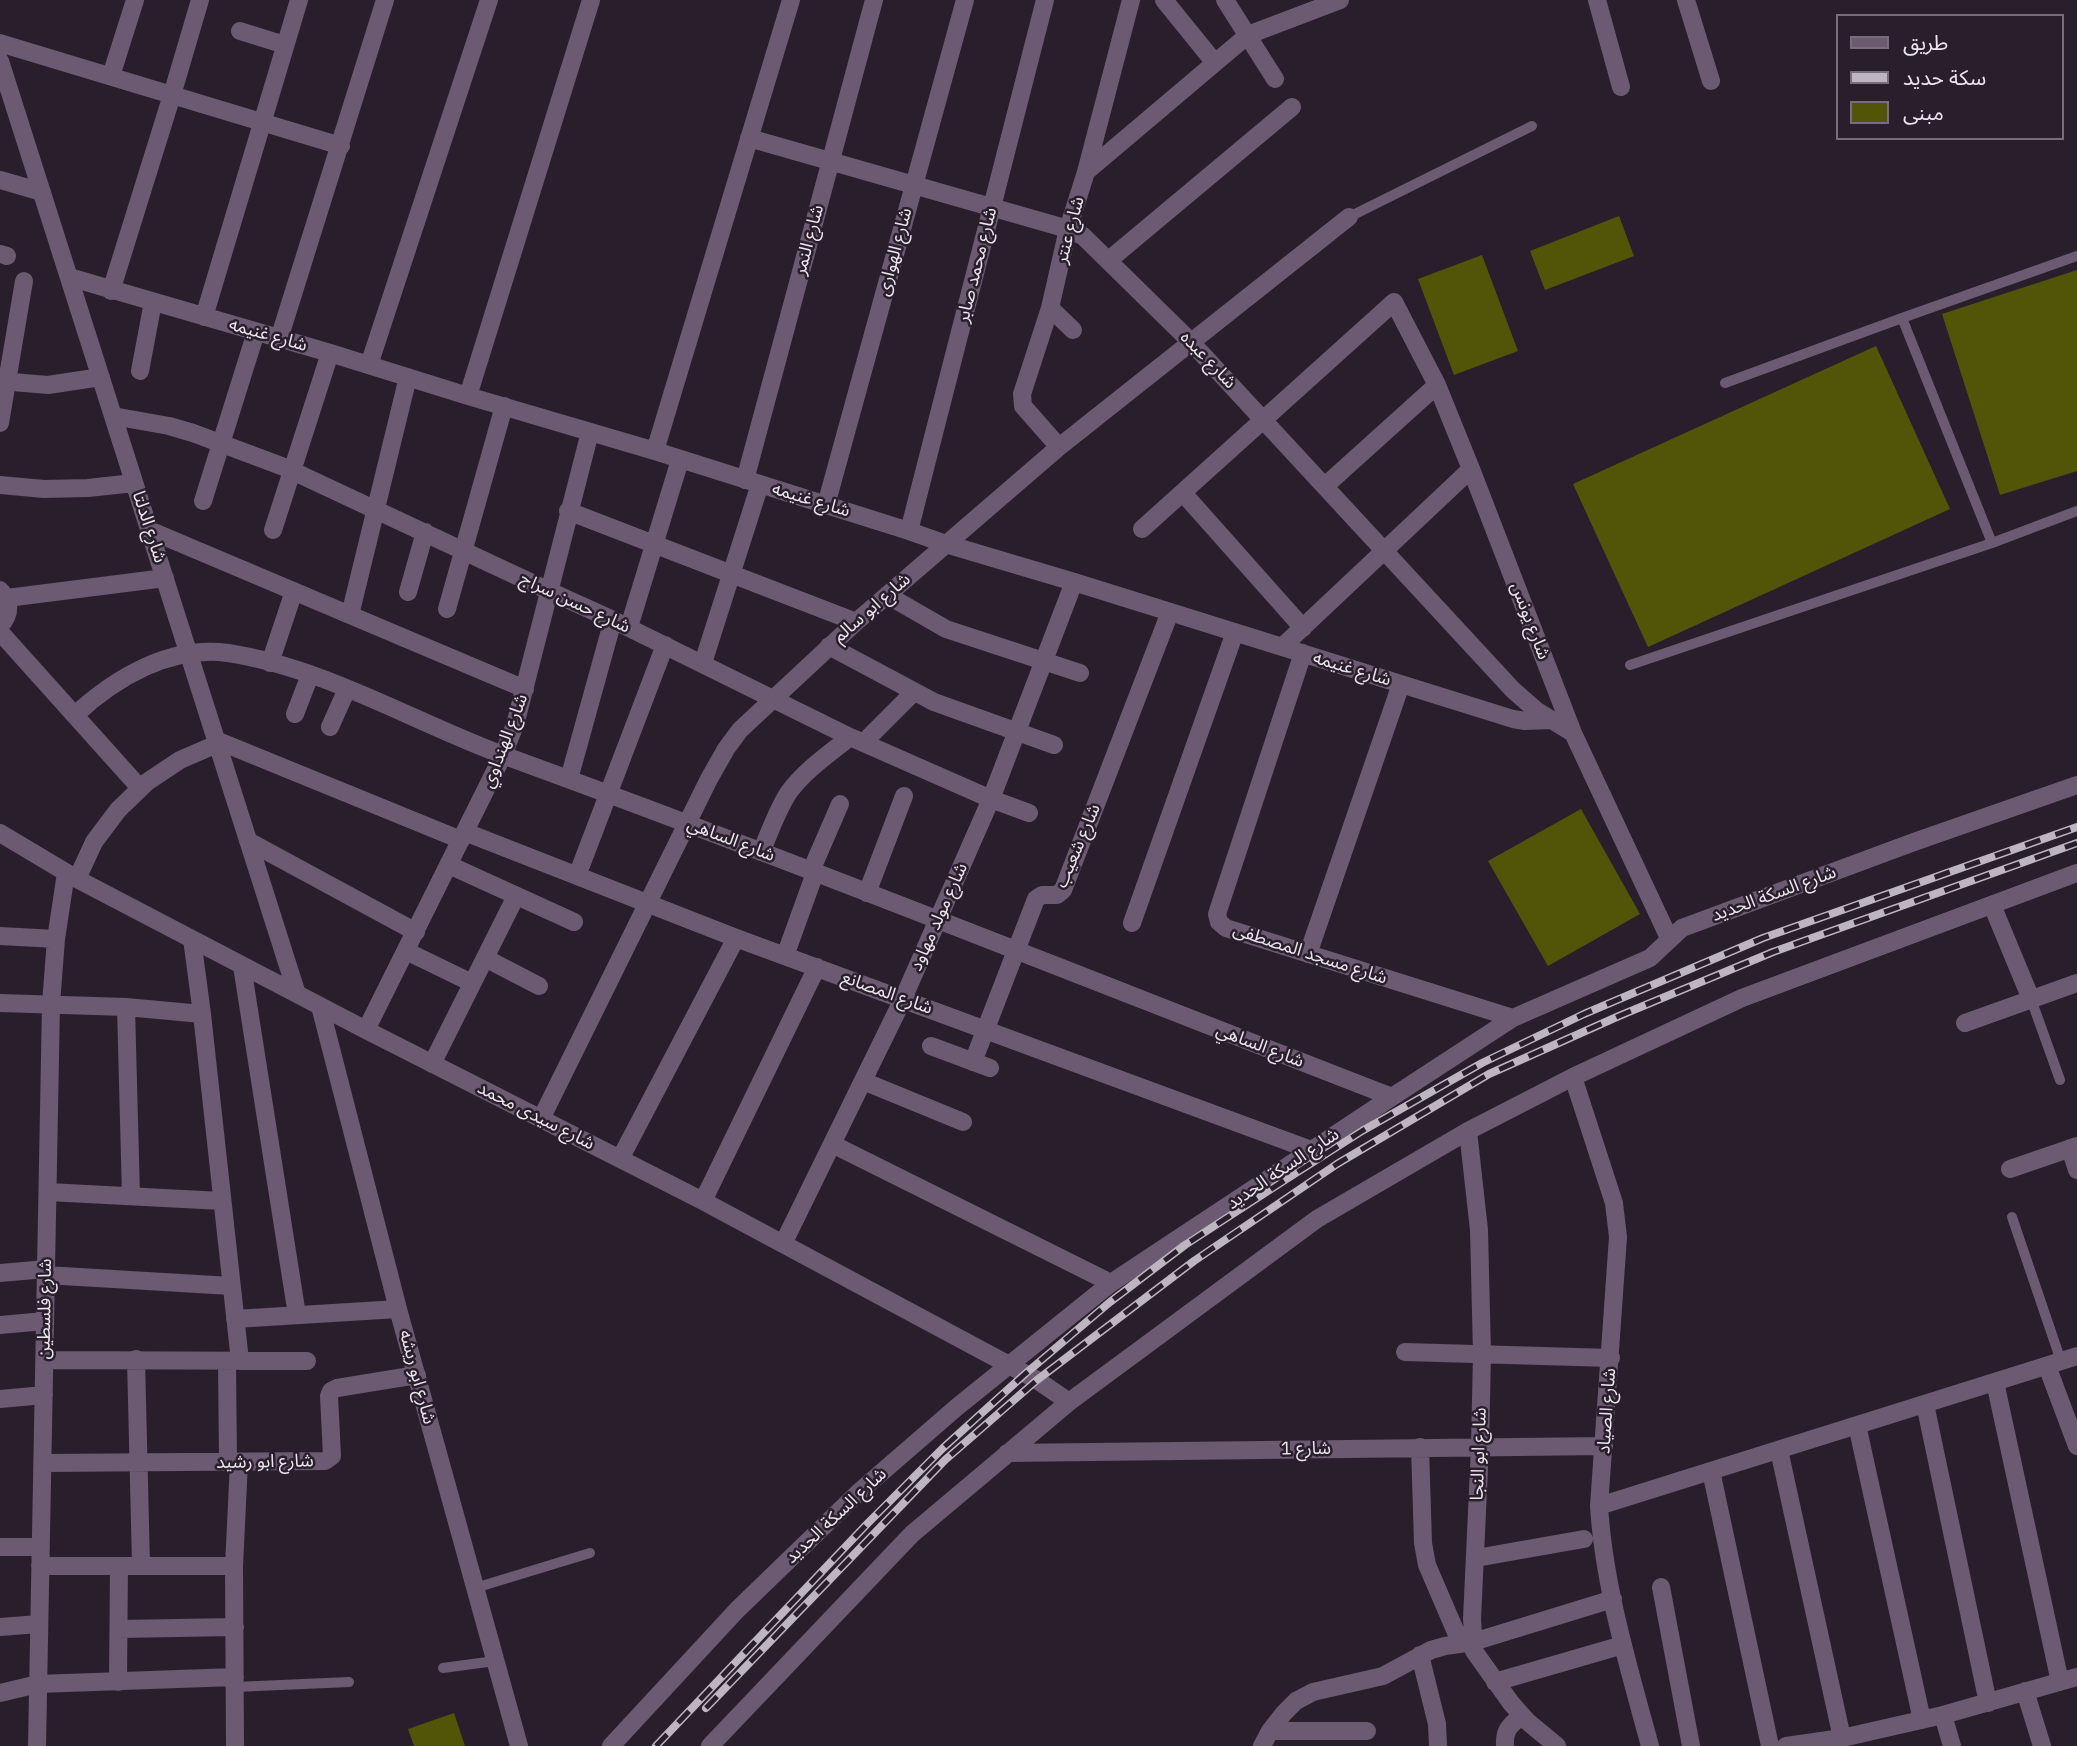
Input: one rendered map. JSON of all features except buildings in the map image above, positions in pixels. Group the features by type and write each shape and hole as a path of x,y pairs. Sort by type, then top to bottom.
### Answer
{"street":[{"path":"111,76 135,0"},
{"path":"111,290 200,0"},
{"path":"204,317 299,0"},
{"path":"279,339 385,0"},
{"path":"369,365 489,0"},
{"path":"468,396 591,0"},
{"path":"655,451 791,0"},
{"name":"شارع النمر","path":"703,663 732,574 829,162 874,0"},
{"name":"شارع الهوارى","path":"826,505 965,0"},
{"name":"شارع محمد صابر","path":"909,530 1045,0"},
{"name":"شارع عنتر","path":"1059,447 1030,416 1021,401 1050,308 1068,229 1086,172 1131,0"},
{"path":"1164,0 1215,63"},
{"path":"1225,0 1275,79"},
{"path":"1086,172 1248,35 1340,0"},
{"path":"1597,0 1621,87"},
{"path":"1686,0 1711,81"},
{"path":"240,31 285,45"},
{"path":"0,43 341,146"},
{"name":"شارع الدلتا","path":"0,61 8,109 41,192 297,994"},
{"path":"1109,260 1292,107"},
{"name":"شارع عبده","path":"750,138 1068,229 1083,236 1191,342 1264,419 1513,691 1537,712 1573,733"},
{"path":"0,180 41,192"},
{"name":"شارع ابو سالم","path":"541,1119 687,823 726,749 740,730 856,622 1059,447 1349,217"},
{"name":"شارع غنيمه","path":"69,278 655,451 1513,719 1551,720"},
{"path":"0,423 3,382 23,281"},
{"path":"140,371 153,302"},
{"name":"شارع يونس","path":"1264,419 1394,302 1437,386 1573,733 1669,938"},
{"path":"1050,308 1073,330"},
{"path":"203,501 256,332"},
{"path":"273,530 330,353"},
{"path":"3,382 48,385 101,377"},
{"path":"350,615 408,377"},
{"path":"1325,486 1437,386"},
{"path":"447,609 504,406"},
{"name":"شارع حسن سراج","path":"113,416 169,426 222,442 292,470 621,623 856,740 990,799 1029,813"},
{"path":"1142,529 1264,419"},
{"name":"شارع الهنداوي","path":"366,1030 503,755 525,689 590,432"},
{"path":"569,779 621,623 654,545 680,460"},
{"path":"1282,647 1471,469"},
{"path":"0,485 44,489 134,483"},
{"path":"1183,493 1303,628"},
{"path":"568,511 856,622"},
{"path":"149,530 525,689"},
{"path":"408,592 425,532"},
{"path":"0,626 9,612 4,594 164,578"},
{"name":"شارع مولد مهاود","path":"783,1244 904,999 990,799 1074,582"},
{"path":"270,663 294,591"},
{"path":"887,595 946,629 1080,673"},
{"name":"شارع شعيب","path":"973,1062 1036,899 1042,894 1057,895 1063,890 1170,612"},
{"path":"0,632 141,788"},
{"path":"1132,923 1235,632"},
{"path":"577,876 665,645"},
{"path":"829,646 934,702 1054,745"},
{"name":"شارع الساهي","path":"75,715 99,693 128,675 188,652 226,653 270,663 347,689 503,755 687,823 1392,1097"},
{"name":"شارع مسجد المصطفى","path":"1303,653 1217,914 1219,922 1226,928 1513,1018"},
{"path":"295,714 310,675"},
{"path":"1308,954 1401,684"},
{"path":"330,727 347,689"},
{"path":"761,852 782,804 798,781 856,740 914,692"},
{"name":"شارع فلسطين","path":"37,1746 51,1004 56,939 71,876 118,810 141,788 180,760 217,742"},
{"name":"شارع المصانع","path":"217,742 736,938 1311,1150"},
{"name":"شارع السكة الحديد","path":"611,1746 737,1610 859,1492 957,1407 1111,1283 1311,1150 1513,1018 1650,958 1682,928 2077,785"},
{"path":"867,893 904,796"},
{"path":"785,956 813,872 840,804"},
{"name":"شارع سيدى محمد","path":"0,834 71,876 366,1030 704,1201 1037,1380 1069,1402"},
{"path":"248,841 416,932"},
{"path":"449,865 574,922"},
{"path":"710,1746 912,1534 1069,1402 1317,1219 1468,1131 1573,1077 1742,998 2077,873"},
{"path":"432,1064 516,896"},
{"path":"1992,905 2031,999"},
{"path":"0,936 56,939"},
{"path":"620,1159 736,938"},
{"path":"192,939 235,1319 234,1746"},
{"path":"406,951 472,984"},
{"path":"485,958 539,986"},
{"path":"242,965 297,1315"},
{"path":"704,1201 817,967"},
{"path":"1965,1023 2077,983"},
{"path":"0,1003 126,1007 202,1014"},
{"name":"شارع ابو ريشه","path":"320,1006 398,1309 519,1746"},
{"path":"126,1007 131,1196"},
{"path":"931,1046 990,1068"},
{"name":"شارع الصياد","path":"1573,1077 1614,1203 1618,1237 1600,1506 1601,1532 1623,1645 1650,1746"},
{"path":"863,1081 963,1122"},
{"name":"شارع ابو النجا","path":"1468,1131 1479,1230 1482,1354 1476,1558 1472,1619 1467,1643 1522,1715 1557,1746"},
{"path":"832,1144 1111,1283"},
{"path":"2010,1169 2073,1147 2077,1170"},
{"path":"48,1192 222,1201"},
{"path":"0,1273 46,1272 231,1286"},
{"path":"235,1319 398,1309"},
{"path":"0,1325 45,1321"},
{"path":"1405,1352 1611,1359"},
{"path":"136,1359 141,1565"},
{"path":"45,1360 307,1361"},
{"path":"1600,1506 2062,1361 2077,1446"},
{"name":"شارع ابو رشيد","path":"43,1463 325,1461 332,1456 333,1447 329,1396 331,1391 417,1375"},
{"path":"1786,1746 1842,1738 1869,1739 1922,1720 2068,1679 1996,1382"},
{"path":"0,1399 44,1395"},
{"path":"1925,1404 1988,1703"},
{"path":"1857,1425 1922,1720"},
{"name":"شارع 1","path":"1007,1453 1604,1446"},
{"path":"1420,1447 1425,1554 1435,1586 1467,1643"},
{"path":"1779,1450 1842,1738"},
{"path":"1711,1471 1770,1746"},
{"path":"1476,1558 1584,1539"},
{"path":"0,1547 41,1547"},
{"path":"40,1566 234,1566"},
{"path":"118,1682 119,1566"},
{"path":"1661,1587 1691,1746"},
{"path":"1266,1739 1284,1713 1296,1701 1312,1692 1382,1676 1420,1655 1445,1646 1467,1643 1613,1599"},
{"path":"0,1626 39,1624"},
{"path":"119,1629 234,1627"},
{"path":"1495,1682 1623,1645"},
{"path":"1420,1655 1437,1724 1438,1746"},
{"path":"0,1693 38,1684 235,1682"},
{"path":"2025,1692 2042,1746"},
{"path":"1505,1746 1504,1734 1522,1715"},
{"path":"1943,1715 1952,1746"},
{"path":"1266,1739 1367,1731"}],"lane":[{"path":"1349,217 1532,126"},
{"path":"1725,383 2077,256"},
{"path":"1902,318 1992,543"},
{"path":"1630,665 2077,512"},
{"path":"2031,999 2060,1080"},
{"path":"2012,1217 2062,1361"},
{"path":"475,1588 590,1553"},
{"path":"443,1668 495,1661"},
{"path":"235,1682 349,1682"}],"railway":[{"path":"656,1746 868,1523 943,1448 1025,1374 1110,1302 1185,1245 1285,1180 1362,1131 1482,1063 1584,1014 1763,938 2077,827"},
{"path":"706,1708 945,1460 1037,1380 1194,1261 1337,1164 1489,1074 1619,1016 1773,952 2077,843"}]}
